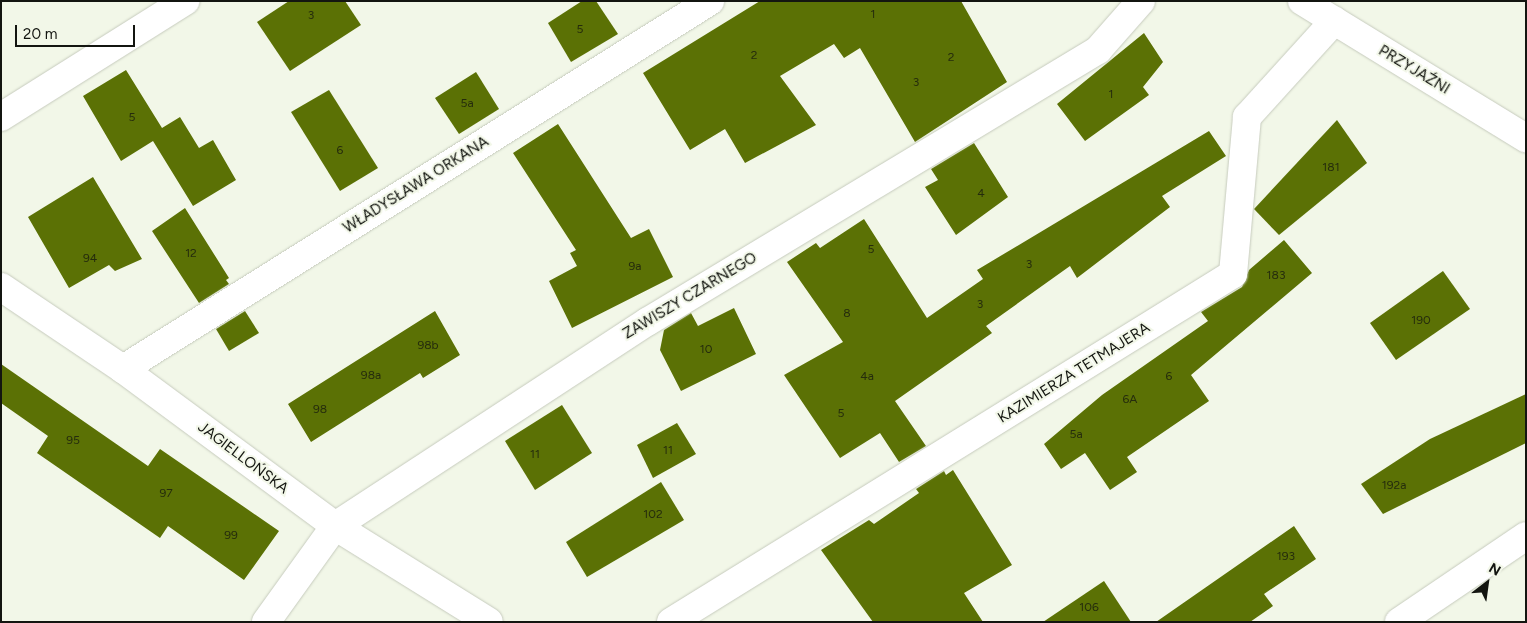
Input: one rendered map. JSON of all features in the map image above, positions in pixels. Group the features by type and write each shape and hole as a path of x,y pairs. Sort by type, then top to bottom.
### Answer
{"street":[{"path":"1,117 185,1"},
{"name":"WŁADYSŁAWA ORKANA","path":"122,368 710,1"},
{"name":"ZAWISZY CZARNEGO","path":"266,622 335,526 646,322 1098,50 1141,1"},
{"name":"PRZYJAŹNI","path":"1302,1 1526,138"},
{"name":"KAZIMIERZA TETMAJERA","path":"671,622 1233,274 1247,117 1334,21"},
{"name":"JAGIELLOŃSKA","path":"1,287 122,368 335,526 489,622"},
{"path":"1399,622 1526,536"}],"building":[{"path":"289,1 345,1 361,25 290,71 257,22"},
{"path":"582,1 596,1 618,34 571,62 548,23"},
{"path":"760,1 961,1 1007,82 915,142 860,48 844,58 834,44 780,76 816,125 745,163 725,129 690,150 643,73"},
{"path":"1144,33 1163,62 1143,87 1149,95 1085,141 1057,104"},
{"path":"126,70 162,128 180,117 199,148 213,140 236,180 193,206 153,141 121,161 83,96"},
{"path":"476,72 499,109 459,134 435,98"},
{"path":"329,90 378,168 340,191 291,112"},
{"path":"1337,120 1367,163 1279,235 1254,209"},
{"path":"558,124 631,238 649,229 673,277 572,328 549,281 577,266 570,253 576,250 513,153"},
{"path":"1209,131 1226,156 1162,196 1170,207 1077,278 1070,266 986,326 992,333 895,401 926,446 899,462 880,433 840,458 784,375 843,342 787,262 816,243 820,248 864,219 927,318 983,279 977,270"},
{"path":"974,143 1008,197 956,235 925,187 938,180 931,169"},
{"path":"93,177 142,259 115,271 109,265 69,288 28,217"},
{"path":"185,208 229,278 226,280 229,284 199,303 152,231"},
{"path":"1284,240 1312,273 1191,375 1209,401 1127,457 1137,472 1110,490 1085,453 1061,469 1044,444 1102,395 1208,321 1201,312 1242,287 1249,270"},
{"path":"1443,271 1470,309 1396,360 1370,323"},
{"path":"734,308 756,354 681,391 660,350 664,330 691,313 698,326"},
{"path":"245,311 259,333 229,351 216,329"},
{"path":"435,311 460,355 423,378 420,373 311,442 288,404"},
{"path":"1,364 148,466 160,449 279,531 244,580 168,526 160,538 37,453 48,436 1,403"},
{"path":"1526,394 1526,443 1383,514 1361,484 1430,439"},
{"path":"562,405 592,453 535,490 505,441"},
{"path":"677,423 696,454 653,478 637,445"},
{"path":"953,470 1012,565 964,593 983,622 873,622 821,550 869,520 874,524 919,493 916,489 944,471 946,475"},
{"path":"661,482 684,520 587,577 566,542"},
{"path":"1294,526 1316,559 1264,594 1273,606 1250,622 1156,622"},
{"path":"1104,581 1131,622 1043,622"}]}
